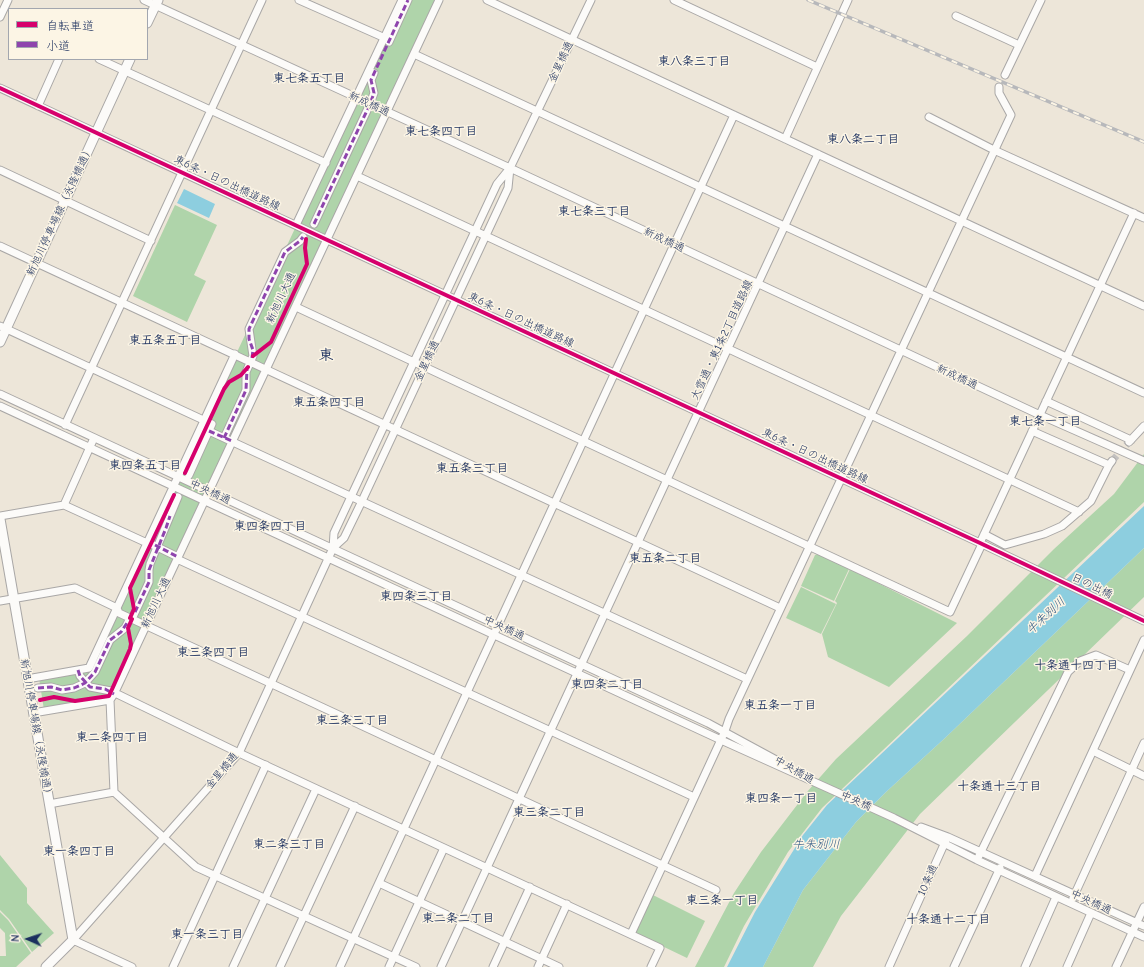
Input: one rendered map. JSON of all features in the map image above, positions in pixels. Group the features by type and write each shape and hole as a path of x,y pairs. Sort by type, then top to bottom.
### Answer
{"main road":[{"path":"148,21 156,3"},
{"name":"新旭川停車場線（永隆橋通）","path":"0,342 3,327 37,262 130,60"},
{"name":"新旭川停車場線（永隆橋通）","path":"0,517 73,940"},
{"path":"46,967 73,940"}],"street":[{"path":"1,15 8,0"},
{"name":"新成橋通","path":"144,0 156,3 241,45 387,113 510,168 1040,415 1142,460"},
{"path":"65,425 262,0"},
{"path":"299,0 385,38"},
{"path":"296,225 402,0"},
{"path":"314,224 370,104 374,93 371,80 408,0"},
{"name":"新旭川大通","path":"112,697 328,240 439,0"},
{"path":"487,0 1144,306"},
{"name":"金星橋通","path":"333,548 334,533 497,184 510,168 591,0"},
{"path":"674,0 817,67"},
{"path":"785,139 848,0"},
{"path":"1004,75 1041,0"},
{"path":"956,16 1019,46"},
{"path":"414,54 928,293 1068,356 1144,393"},
{"path":"38,106 59,60"},
{"path":"101,60 326,163"},
{"path":"631,934 809,545 872,416 1011,115 999,93 1000,87"},
{"name":"東6条・日の出橋道路線","path":"0,88 1035,569"},
{"path":"340,967 734,115"},
{"path":"929,117 994,150 1144,218"},
{"name":"大雪通・東1条2丁目道路線","path":"441,967 757,284 786,226 818,154"},
{"name":"金星橋通","path":"73,940 239,753 328,558 333,548 344,538 362,501 508,188 510,168"},
{"path":"0,170 151,241"},
{"path":"357,176 1079,512"},
{"path":"296,307 950,612 984,534 1134,213"},
{"name":"新旭川大通","path":"224,438 246,390 246,372 251,361 253,350 249,339 249,329 285,252 300,242 302,238"},
{"path":"0,246 396,428 780,608"},
{"path":"3,327 212,424 189,475"},
{"path":"27,678 89,668 235,354"},
{"name":"中央橋通","path":"0,394 725,731 818,784"},
{"path":"1046,401 1130,441 1144,426"},
{"name":"中央橋通","path":"0,406 577,674 818,784"},
{"path":"209,431 747,679"},
{"path":"984,534 1005,545 1044,534 1062,526 1092,501 1111,463 1032,431"},
{"path":"64,504 94,438"},
{"name":"新旭川大通","path":"85,683 95,672 110,640 125,628 131,619 150,582 148,570 178,497"},
{"path":"0,517 64,504 694,797"},
{"name":"日の出橋","path":"1035,569 1143,621"},
{"path":"0,601 75,588 117,608 119,614 716,890"},
{"path":"1035,876 1144,640"},
{"path":"978,860 1068,672 1080,661 1096,655 1130,670"},
{"path":"78,670 80,676 90,687 105,689 112,697 404,828 660,948 651,967"},
{"path":"38,688 51,687 62,690 74,688 85,683"},
{"path":"33,713 112,697"},
{"path":"112,697 114,792 196,867 416,967"},
{"path":"1070,903 1144,743"},
{"path":"1093,751 1144,776"},
{"path":"173,967 266,765"},
{"name":"中央橋","path":"818,784 894,818"},
{"path":"233,967 316,789"},
{"path":"49,804 114,792"},
{"path":"280,967 355,806"},
{"name":"中央橋通","path":"894,818 946,840 981,852 1144,926"},
{"name":"中央橋通","path":"946,840 978,860 1144,937"},
{"name":"10条通","path":"889,967 946,840"},
{"path":"389,967 418,901 444,848"},
{"path":"954,967 1003,862"},
{"path":"379,883 559,967"},
{"path":"492,967 530,887"},
{"path":"1025,967 1056,897"},
{"path":"538,967 567,904"},
{"path":"1116,967 1144,907"},
{"path":"1067,967 1091,913"},
{"path":"73,940 132,967"}],"green space":[{"path":"402,0 439,0 110,700 44,710 39,678 89,668"},
{"path":"175,205 217,225 194,275 206,281 187,322 133,296"},
{"path":"1144,454 1144,502 822,808 788,852 744,926 724,967 695,967 734,893 761,852 807,792 836,759 967,636 1054,549 1114,494"},
{"path":"1144,548 1144,597 920,814 841,916 813,967 763,967 803,890 856,822"},
{"path":"818,554 849,569 834,601 801,586 815,555"},
{"path":"850,569 957,623 889,687 828,657 822,634 837,603 835,601"},
{"path":"801,587 836,604 821,634 786,618"},
{"path":"0,855 27,888 27,903 54,933 32,952 9,919 0,910"},
{"path":"653,895 705,921 687,958 635,933"},
{"path":"0,912 8,920 31,953 16,967 0,967 0,956 6,956 5,933 0,928"}],"water":[{"path":"184,189 215,204 209,218 177,203"},
{"name":"牛朱別川","path":"1144,506 1144,548 856,822 803,890 763,967 727,967 755,912 803,835 827,805"}],"tunnel":[{"path":"1112,461 1129,442"}],"railway":[{"path":"808,0 1144,142"}],"marked path":[{"path":"314,224 370,104 374,93 371,80 408,0"},
{"path":"252,358 253,350 249,339 249,329 285,252 303,237"},
{"path":"224,438 246,390 247,369"},
{"path":"209,431 232,441"},
{"path":"135,612 149,582 149,570 170,516"},
{"path":"155,545 178,557"},
{"path":"38,688 51,687 62,690 74,688 85,683 95,672 110,640 121,632 127,623"},
{"path":"78,670 80,676 90,687 105,689 114,694"}],"cycle path":[{"path":"0,88 980,543 1144,621"},
{"path":"253,356 271,342 307,264 305,248 306,239"},
{"path":"185,473 224,389 229,382 241,375 248,367"},
{"path":"130,618 134,609 130,588 174,495"},
{"path":"40,700 54,697 75,701 109,696 130,649 131,644 128,628 132,619"}],"district":[{"name":"東八条三丁目","path":"694,62"},
{"name":"東七条五丁目","path":"309,79"},
{"name":"東七条四丁目","path":"441,132"},
{"name":"東八条二丁目","path":"863,140"},
{"name":"東七条三丁目","path":"594,212"},
{"name":"東五条五丁目","path":"165,341"},
{"name":"東","path":"326,356"},
{"name":"東五条四丁目","path":"329,403"},
{"name":"東七条一丁目","path":"1045,422"},
{"name":"東四条五丁目","path":"145,466"},
{"name":"東五条三丁目","path":"472,469"},
{"name":"東四条四丁目","path":"270,527"},
{"name":"東五条二丁目","path":"665,559"},
{"name":"東四条三丁目","path":"416,597"},
{"name":"東三条四丁目","path":"213,653"},
{"name":"十条通十四丁目","path":"1076,666"},
{"name":"東四条二丁目","path":"607,685"},
{"name":"東五条一丁目","path":"780,706"},
{"name":"東三条三丁目","path":"352,721"},
{"name":"東二条四丁目","path":"112,738"},
{"name":"十条通十三丁目","path":"999,787"},
{"name":"東四条一丁目","path":"781,799"},
{"name":"東三条二丁目","path":"549,813"},
{"name":"東二条三丁目","path":"289,845"},
{"name":"東一条四丁目","path":"79,852"},
{"name":"東三条一丁目","path":"722,901"},
{"name":"東二条二丁目","path":"458,919"},
{"name":"十条通十二丁目","path":"948,920"},
{"name":"東一条三丁目","path":"207,935"}]}
